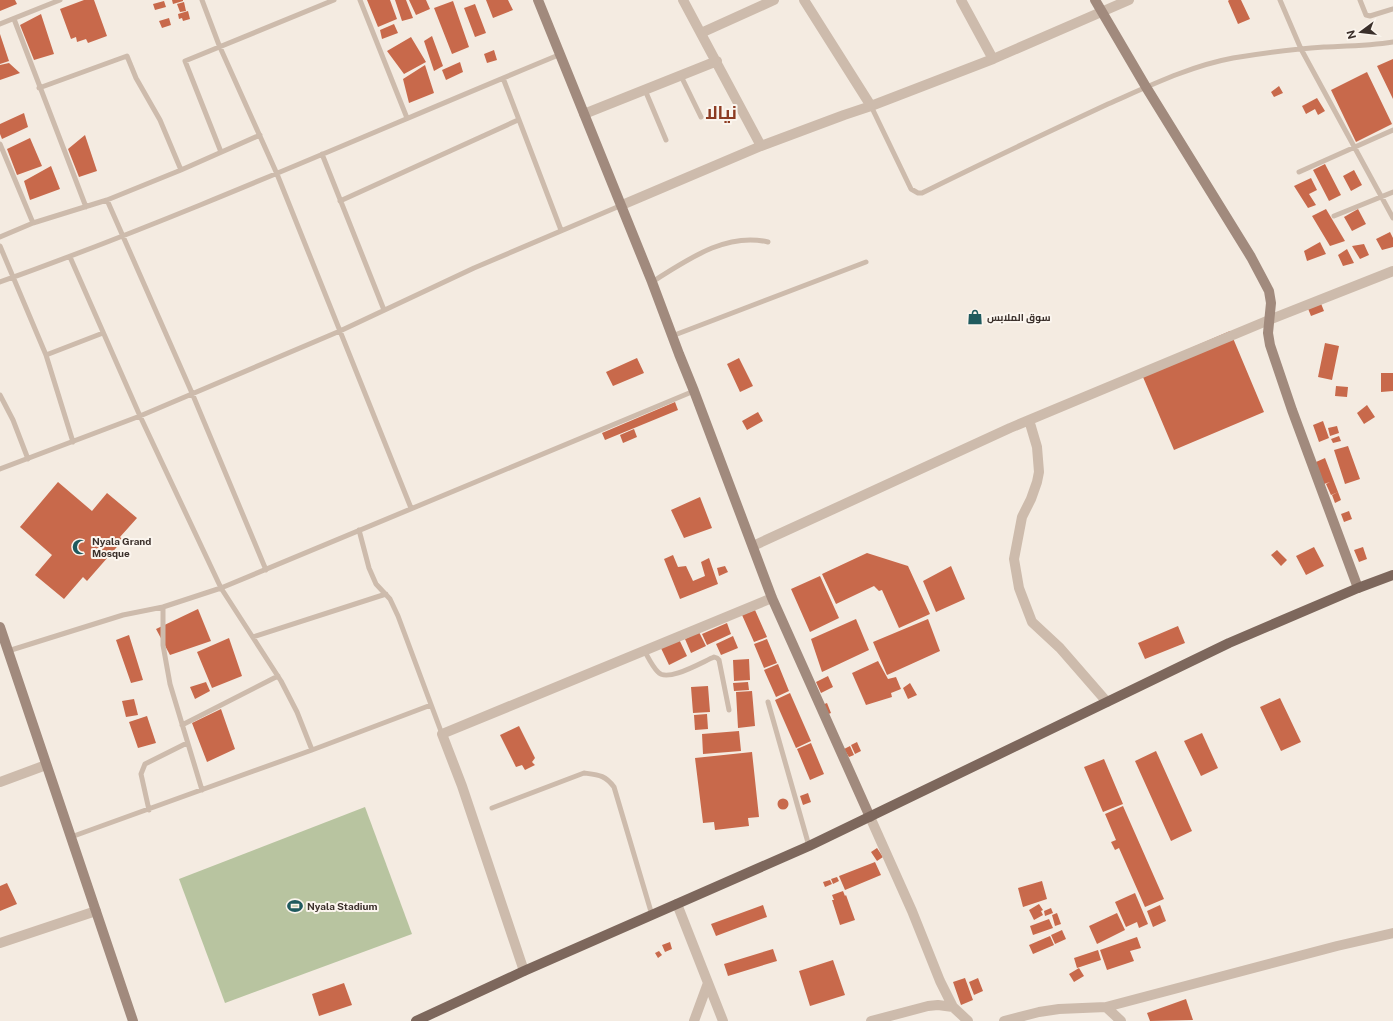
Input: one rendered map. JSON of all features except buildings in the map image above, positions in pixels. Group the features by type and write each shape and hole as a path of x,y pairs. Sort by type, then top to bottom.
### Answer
{"main road":[{"path":"538,0 622,205 772,598 870,817"},
{"path":"1094,0 1146,87 1222,208 1269,291 1270,303 1268,333 1270,345 1289,403 1358,588"},
{"path":"416,1021 524,970 809,846 1230,643 1358,588 1393,576"},
{"path":"0,628 133,1021"}],"street":[{"path":"684,0 700,33 761,146"},
{"path":"700,33 774,0"},
{"path":"804,0 872,106"},
{"path":"961,0 993,59"},
{"path":"622,205 761,146 872,106 993,59 1129,0"},
{"path":"584,114 716,61"},
{"path":"753,546 1029,420 1269,320 1393,271"},
{"path":"1029,420 1037,447 1039,472 1038,482 1032,499 1022,517 1014,559 1019,588 1032,622 1060,648 1107,702"},
{"path":"524,970 462,786 442,734 772,598"},
{"path":"0,782 46,765"},
{"path":"870,817 912,912 940,981 953,1007 968,1021"},
{"path":"677,904 723,1021"},
{"path":"0,943 96,911"},
{"path":"1004,1021 1039,1012 1059,1009 1106,1007 1330,948 1393,933"},
{"path":"694,1021 708,983"},
{"path":"871,1021 928,1006 938,1005 953,1007"},
{"path":"1106,1007 1121,1021"}],"lane":[{"path":"0,24 60,0"},
{"path":"202,0 219,46 277,174 411,508"},
{"path":"221,152 185,61 334,0"},
{"path":"360,0 407,118"},
{"path":"1280,0 1301,49 1393,218"},
{"path":"1360,0 1366,15 1370,16 1393,9"},
{"path":"14,19 39,88 86,207"},
{"path":"872,106 911,189 918,193 1146,87 1191,70 1232,58 1301,49 1371,46 1393,42"},
{"path":"0,282 124,236 277,174 561,54"},
{"path":"39,88 127,56 136,78 160,120 181,170"},
{"path":"681,76 701,117"},
{"path":"503,78 561,230"},
{"path":"645,90 666,140"},
{"path":"340,201 518,120"},
{"path":"1299,172 1393,130"},
{"path":"0,237 33,223 107,200 181,170 260,134"},
{"path":"0,144 33,223"},
{"path":"322,154 384,310"},
{"path":"1334,216 1393,192"},
{"path":"107,200 192,393 266,570"},
{"path":"0,469 140,416 340,331 474,268 622,205"},
{"path":"652,282 692,257 707,250 733,242 747,240 757,239 768,242"},
{"path":"0,246 46,355 73,442"},
{"path":"70,256 140,416 221,588 278,676 297,712 312,750"},
{"path":"672,336 866,262"},
{"path":"46,355 103,333"},
{"path":"8,651 122,615 163,607 221,588 694,391"},
{"path":"0,395 14,420 28,459"},
{"path":"359,530 376,584 390,599 398,616 442,734"},
{"path":"254,637 386,594"},
{"path":"163,607 163,646 170,684 202,790"},
{"path":"644,650 658,673 664,676 672,676 714,657 717,658 719,660 728,710"},
{"path":"182,725 278,676"},
{"path":"768,702 809,846"},
{"path":"71,837 149,810 431,705"},
{"path":"149,810 141,774 145,764 187,743"},
{"path":"492,808 584,773 597,774 607,778 614,787 652,915"}],"green space":[{"name":"Nyala Stadium","path":"365,807 412,934 225,1003 179,879"}],"place":[{"name":"سوق الملابس","path":"975,317"},
{"name":"Nyala Grand Mosque","path":"80,547"},
{"name":"Nyala Stadium","path":"295,906"}],"district":[{"name":"نيالا","path":"721,112"}]}
